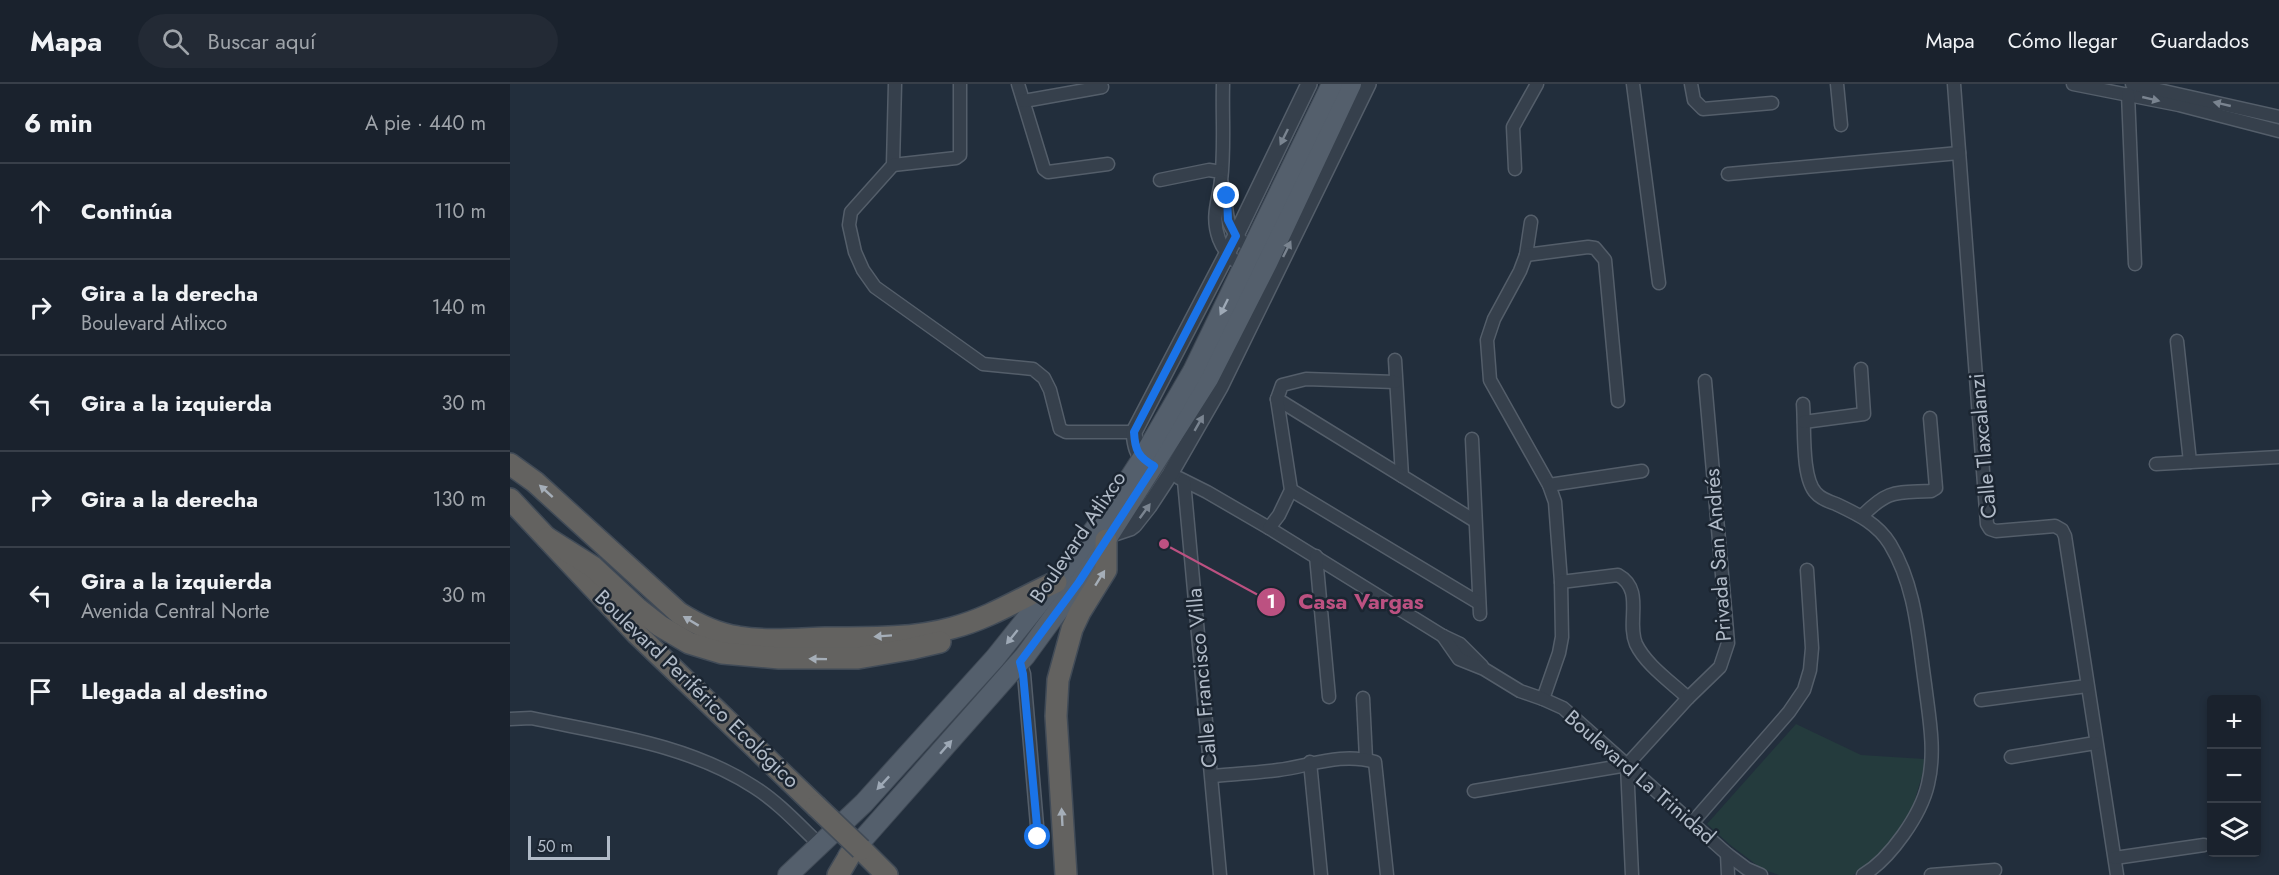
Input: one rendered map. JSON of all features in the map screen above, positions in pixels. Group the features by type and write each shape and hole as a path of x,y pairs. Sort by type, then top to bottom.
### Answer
{"highway":[{"path":"510,464 535,482 679,614 697,625 732,636 776,640 929,633 984,618 1054,585"},
{"name":"Boulevard Periférico Ecológico","path":"515,505 636,633 880,868"},
{"path":"1066,875 1056,716 1058,680 1072,629 1106,570 1107,537"},
{"path":"547,538 593,567 648,618 674,636 706,649 743,656 837,659 910,650 964,634 995,621 1018,610 1054,585"},
{"path":"838,875 851,853"}],"main road":[{"path":"1261,269 1332,84"},
{"path":"1162,470 1193,371 1261,269 1351,84"},
{"name":"Boulevard Atlixco","path":"829,875 1020,662 1079,582 1107,537 1162,470"},
{"name":"Boulevard Atlixco","path":"788,875 864,802 939,722 1054,585 1111,507 1162,470"}],"street":[{"path":"895,84 892,165 851,212 849,225 855,252 863,270 875,287 983,364 1033,369 1044,378 1050,390 1060,429 1066,432 1134,432"},
{"path":"892,165 956,158 960,155 960,84"},
{"path":"1018,84 1044,169 1047,172 1108,165"},
{"path":"1223,84 1221,177 1216,199 1215,223 1220,241 1227,254 1261,269"},
{"path":"1309,84 1227,254 1134,432 1135,444 1162,470 1220,387 1261,269 1368,84"},
{"path":"1515,169 1513,127 1537,84"},
{"path":"1633,84 1659,283"},
{"path":"1691,84 1694,100 1703,109 1772,103"},
{"path":"1838,84 1841,125"},
{"name":"Calle Tlaxcalanzi","path":"1954,84 1987,524 1990,529 1996,531 2055,526 2062,530 2117,875"},
{"path":"2073,84 2178,94 2279,117"},
{"path":"1024,102 1101,87"},
{"path":"2130,89 2135,264"},
{"path":"2178,94 2258,126 2279,131"},
{"path":"2258,126 2259,112"},
{"path":"1728,174 1959,153"},
{"path":"1160,180 1209,170 1221,177 1227,196 1228,220 1236,236 1261,269"},
{"path":"1531,222 1526,255 1520,272 1494,320 1487,340 1490,374 1496,393 1549,485 1555,502 1561,582 1562,637 1559,653 1543,699"},
{"path":"1526,255 1588,247 1595,248 1605,260 1618,401"},
{"path":"2177,341 2190,462"},
{"path":"1395,360 1402,476"},
{"path":"1804,422 1864,414 1861,369"},
{"path":"1269,528 1279,515 1291,490 1277,399 1282,385 1306,379 1395,382"},
{"name":"Privada San Andrés","path":"1627,765 1688,698 1720,667 1728,643 1705,381"},
{"path":"1277,399 1475,521"},
{"path":"1803,404 1808,477 1816,493 1862,516 1889,542 1902,566 1916,614 1931,736 1928,786 1917,812 1897,843 1872,873"},
{"path":"1862,516 1876,502 1892,493 1931,491 1936,488 1930,418"},
{"path":"1291,490 1480,609 1472,439"},
{"path":"2156,464 2279,457"},
{"name":"Boulevard La Trinidad","path":"1162,470 1269,528 1443,636 1460,644 1484,669 1520,691 1563,708 1727,854 1747,869 1761,875"},
{"name":"Calle Francisco Villa","path":"1162,470 1212,776 1220,875"},
{"path":"1549,485 1642,471"},
{"path":"1316,556 1329,697"},
{"path":"1693,822 1789,712 1804,690 1810,670 1812,648 1807,570"},
{"path":"1561,582 1618,575 1626,579 1633,595 1635,641 1651,663 1688,698"},
{"path":"1020,662 1038,837"},
{"path":"1982,700 2087,686"},
{"path":"1363,698 1388,875"},
{"path":"510,719 531,718 669,749 705,761 755,787 820,845"},
{"path":"2011,757 2095,743"},
{"path":"1212,776 1280,770 1310,762 1359,757 1370,760"},
{"path":"1310,762 1321,875"},
{"path":"1474,791 1627,765 1632,875"},
{"path":"2115,858 2204,845"},
{"path":"1727,854 1728,875"},
{"path":"1931,875 1995,870"}],"green space":[{"path":"1796,724 1861,755 1924,759 1923,772 1913,806 1892,840 1866,869 1853,875 1779,875 1762,869 1707,824"}],"place":[{"name":"Casa Vargas","path":"1164,544"}],"route":[{"path":"1038,837 1020,662 1079,582 1154,466 1142,459 1135,444 1134,432 1236,236 1228,220 1227,196"}]}
